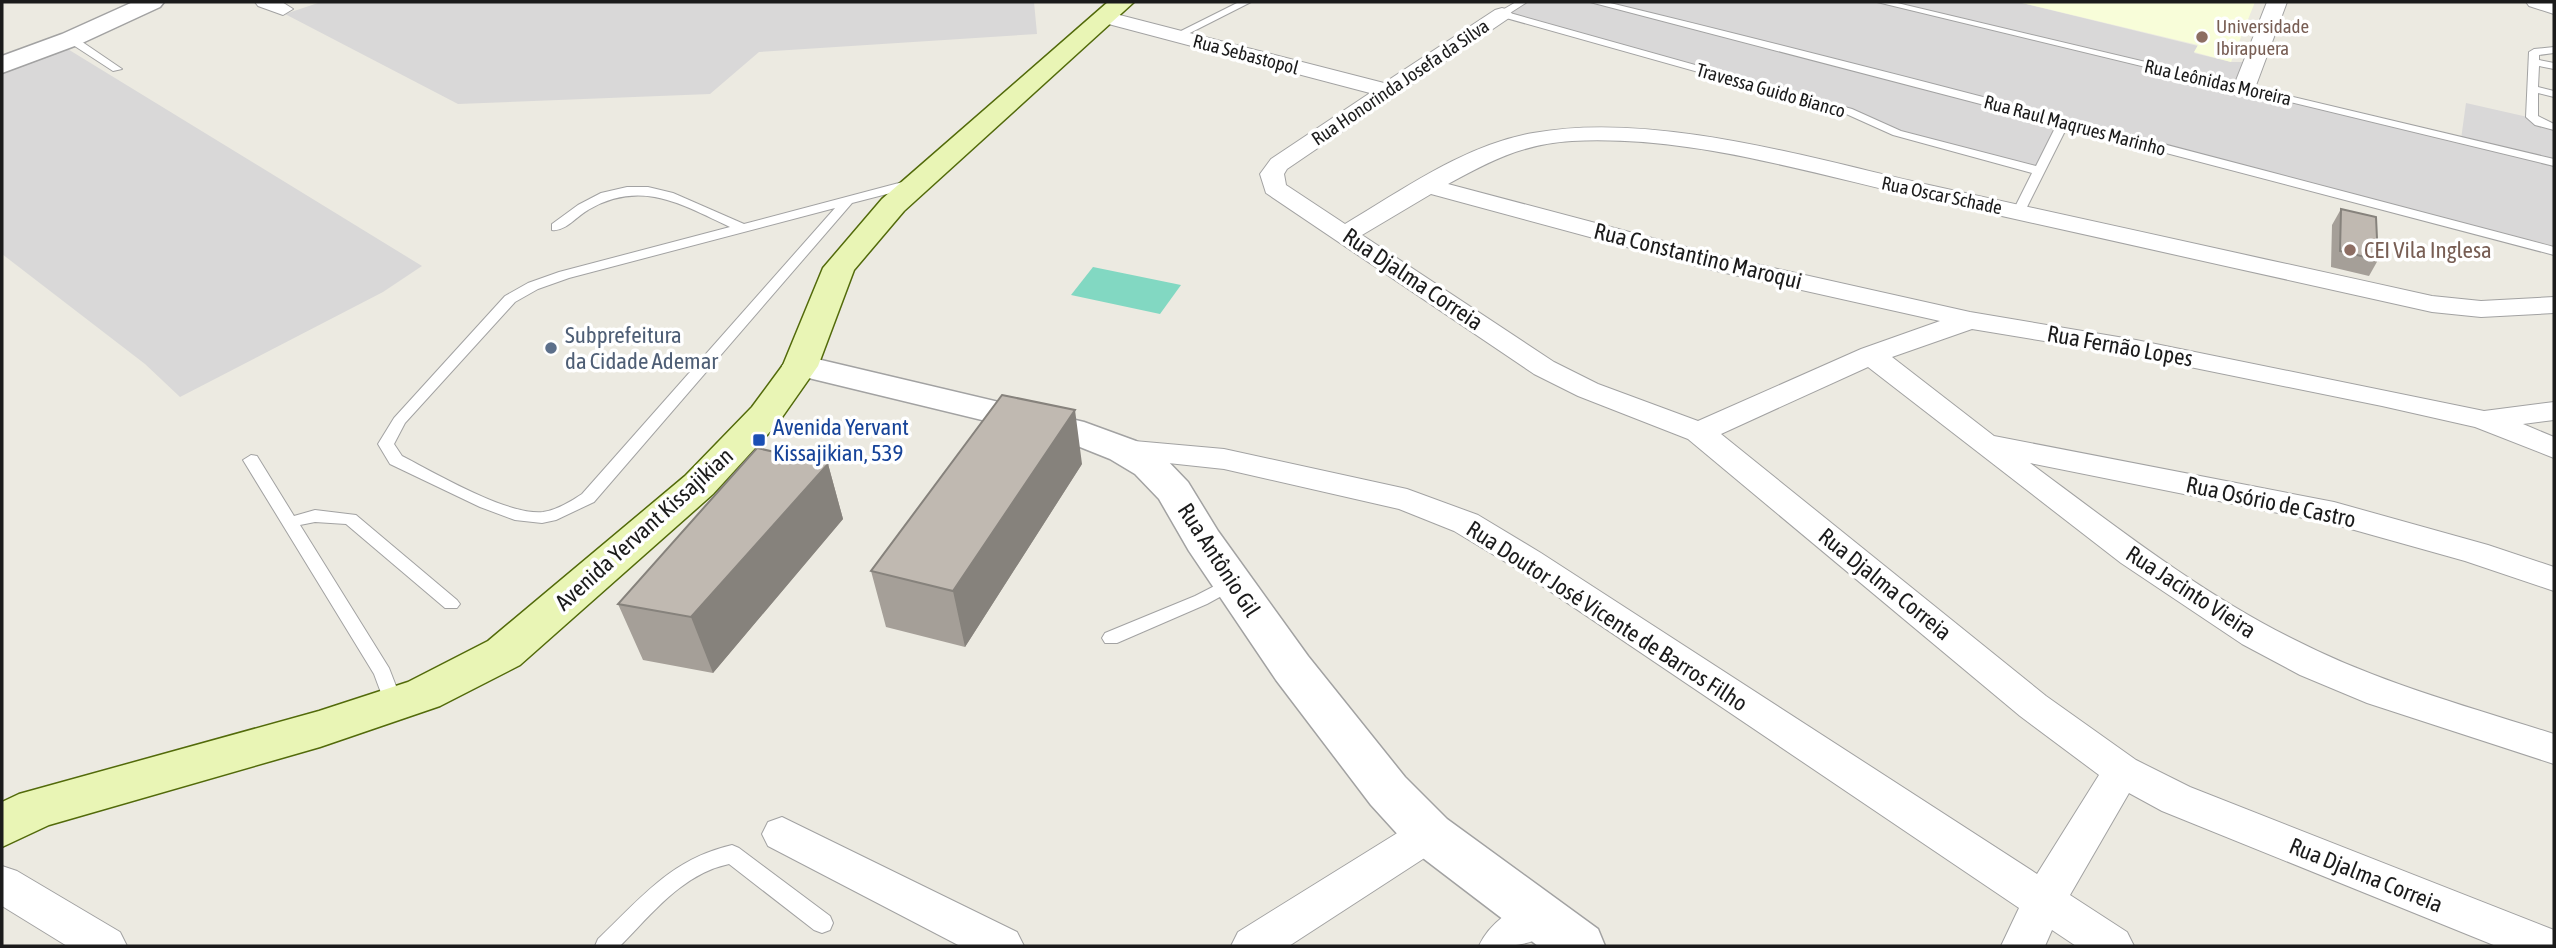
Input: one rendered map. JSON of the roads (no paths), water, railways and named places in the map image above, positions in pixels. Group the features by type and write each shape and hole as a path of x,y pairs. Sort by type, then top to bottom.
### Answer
{"main road":[{"name":"Avenida Yervant Kissajikian","path":"2,826 36,808 320,729 425,694 505,653 699,485 765,415 800,366 839,268 893,205 1113,10"}],"street":[{"path":"2,56 130,2"},
{"path":"2,65 71,39 152,2"},
{"path":"2244,88 2277,2"},
{"path":"2536,2 2554,8"},
{"name":"Rua Sebastopol","path":"1113,10 1176,36 1388,91"},
{"name":"Rua Honorinda Josefa da Silva","path":"1279,164 1502,14"},
{"name":"Rua Oscar Schade","path":"1346,233 1493,151 1535,139 1580,135 1641,135 1715,146 2432,304 2481,309 2554,305"},
{"name":"Rua Djalma Correia","path":"1279,164 1272,173 1275,188 1285,196 1346,233 1544,368 1588,390 1699,432 2033,706 2122,771 2176,799 2545,946"},
{"name":"Rua Constantino Maroqui","path":"1427,186 1717,263 1970,320"},
{"name":"Rua Fernão Lopes","path":"1699,432 1871,355 1970,320 2136,348 2484,420 2554,448"},
{"name":"Rua Jacinto Vieira","path":"1871,355 1983,443 2168,581 2282,650 2371,688 2554,749"},
{"name":"Rua Antônio Gil","path":"800,366 1071,430 1123,450 1149,465 1174,491 1203,541 1292,668 1372,771 1429,834 1579,946"},
{"path":"2484,420 2554,411"},
{"name":"Rua Osório de Castro","path":"1983,443 2334,513 2476,553 2554,579"},
{"name":"Rua Doutor José Vicente de Barros Filho","path":"1123,450 1224,459 1407,500 1466,523 1530,561 2112,946"},
{"path":"2022,946 2043,902 2122,771"},
{"path":"782,834 1002,946"},
{"path":"1253,946 1429,834"},
{"path":"2,884 105,946"},
{"path":"1501,946 1539,916"}],"lane":[{"path":"1176,36 1246,2"},
{"name":"Rua Honorinda Josefa da Silva","path":"1502,14 1522,2"},
{"name":"Rua Raul Maqrues Marinho","path":"1595,2 2554,251"},
{"name":"Rua Leônidas Moreira","path":"1882,2 2554,163"},
{"name":"Travessa Guido Bianco","path":"1502,14 1848,111 1897,133 2039,171"},
{"path":"71,39 117,69"},
{"path":"2554,50 2535,52 2532,117 2539,123 2554,127"},
{"path":"2534,62 2554,66"},
{"path":"2533,89 2554,94"},
{"path":"2019,211 2064,122"},
{"path":"2539,134 2554,138"},
{"path":"848,200 588,498 568,512 542,518 515,517 396,460 386,444 399,421 510,299 533,286 564,275 848,200 920,181"},
{"path":"556,227 578,209 598,198 608,193 629,190 660,191 742,228"},
{"path":"251,460 383,673 394,704"},
{"path":"290,522 315,516 350,519 451,604"},
{"path":"1111,638 1201,600 1232,583"},
{"path":"606,946 688,868 712,856 732,854 822,922"}],"place":[{"name":"Universidade Ibirapuera","path":"2202,37"},
{"name":"CEI Vila Inglesa","path":"2350,250"},
{"name":"Subprefeitura da Cidade Ademar","path":"551,348"},
{"name":"Avenida Yervant Kissajikian, 539","path":"759,440"}]}
